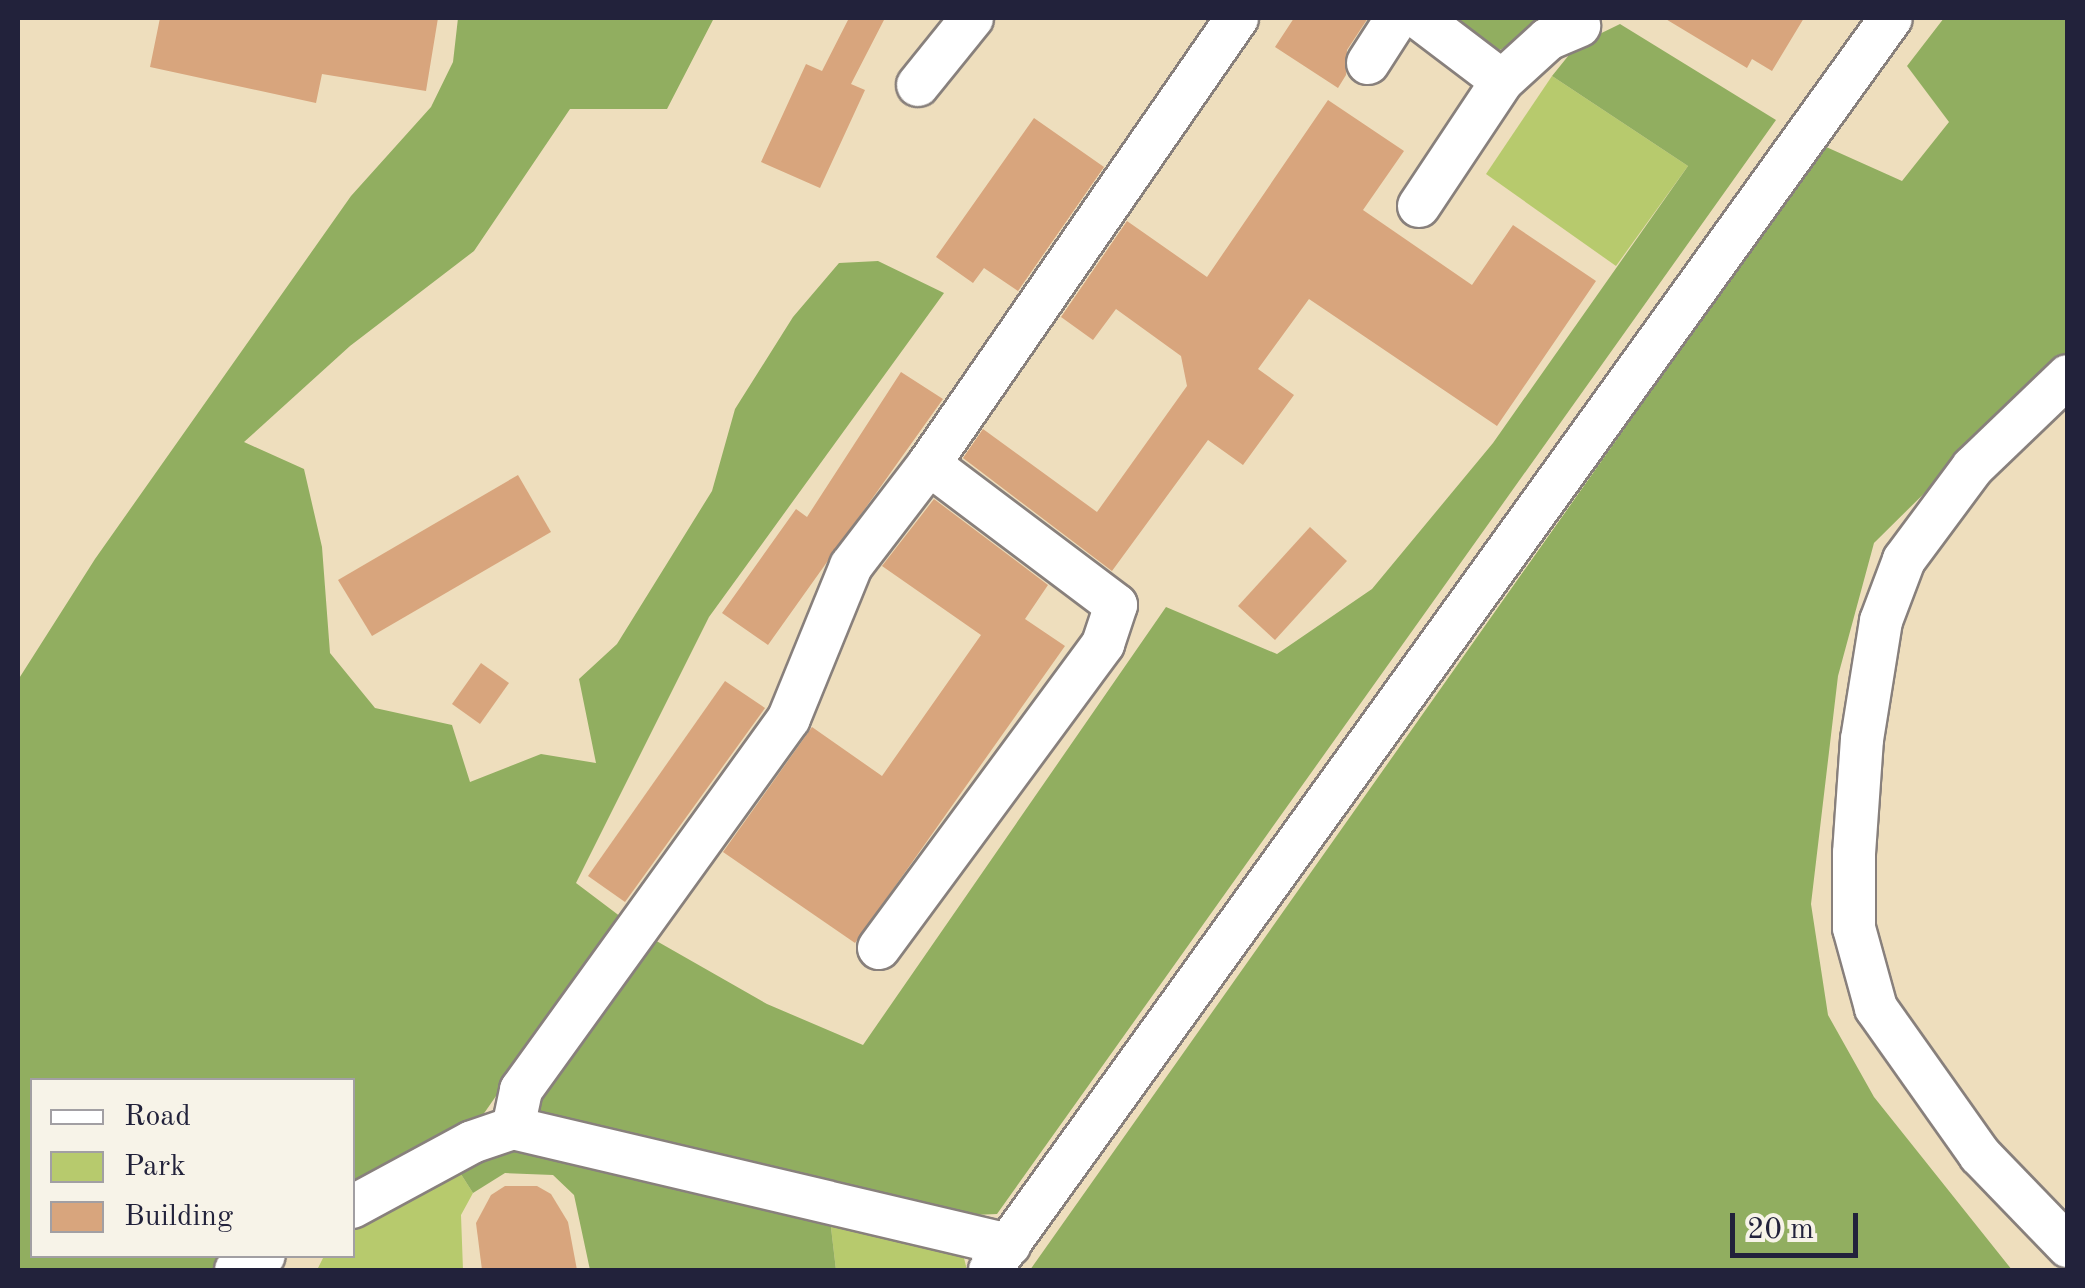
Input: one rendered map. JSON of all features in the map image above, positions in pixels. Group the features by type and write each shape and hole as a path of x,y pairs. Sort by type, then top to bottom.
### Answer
{"street":[{"path":"918,85 972,18"},
{"path":"513,1128 522,1090 789,718 851,566 929,464 1237,18"},
{"path":"1368,62 1397,18"},
{"path":"1418,18 1502,81"},
{"path":"355,1205 472,1142 513,1128 999,1258 1891,18"},
{"path":"1419,206 1502,81 1548,40 1580,26"},
{"path":"2068,376 1972,466 1904,560 1881,621 1862,738 1854,853 1854,928 1876,1008 1980,1155 2068,1246"},
{"path":"879,948 1103,644 1116,605 929,464"},
{"path":"236,1270 260,1258"}],"green space":[{"path":"458,18 714,18 667,109 570,109 474,251 350,346 244,442 304,469 322,547 330,653 375,708 452,725 470,782 541,754 596,763 579,679 617,644 712,491 735,409 793,317 839,263 878,261 944,293 709,617 576,883 621,917 471,1132 355,1194 355,1078 30,1078 30,1258 236,1258 213,1270 18,1270 18,680 95,559 351,196 431,107 453,62"},
{"path":"1445,18 1555,18 1500,50"},
{"path":"1944,18 2067,18 2067,352 1874,543 1838,676 1811,904 1828,1015 1874,1097 2012,1270 1030,1270 1824,146 1902,181 1949,122 1907,66"},
{"path":"1620,24 1776,120 997,1214 951,1216 545,1117 536,1103 646,935 767,1004 863,1045 1166,607 1277,654 1372,589 1493,443 1688,166 1552,76 1577,45"},
{"path":"1552,76 1688,166 1616,266 1486,174"},
{"path":"509,1145 830,1219 836,1270 590,1270 574,1195 553,1175 505,1173 473,1193 457,1168"},
{"path":"457,1168 473,1193 461,1215 463,1270 317,1270 323,1258 355,1258 355,1227"},
{"path":"830,1219 963,1254 967,1270 836,1270"}],"building":[{"path":"160,18 438,18 426,91 322,74 316,103 150,67"},
{"path":"849,18 885,18 851,84 865,90 820,188 761,162 806,64 822,71"},
{"path":"1294,18 1368,18 1347,50 1346,75 1338,88 1275,47"},
{"path":"1664,18 1804,18 1772,71 1752,59 1747,68"},
{"path":"1328,100 1404,151 1363,210 1472,285 1513,225 1596,281 1497,426 1309,299 1258,369 1294,395 1243,465 1208,440 1112,571 963,458 983,429 1097,512 1187,386 1181,356 1116,309 1093,340 1061,317 1127,221 1207,277"},
{"path":"1034,118 1104,167 1018,291 984,268 973,283 936,257"},
{"path":"901,372 943,399 768,645 722,613 796,509 807,517"},
{"path":"518,475 551,532 372,636 338,580"},
{"path":"934,499 1048,585 1025,619 1065,646 855,943 723,852 812,727 882,776 981,635 882,566"},
{"path":"1310,527 1347,561 1275,640 1238,606"},
{"path":"481,663 509,683 480,724 452,704"},
{"path":"725,681 765,708 625,902 588,876"},
{"path":"505,1186 537,1186 551,1194 568,1222 577,1270 482,1270 476,1223 491,1195"}]}
